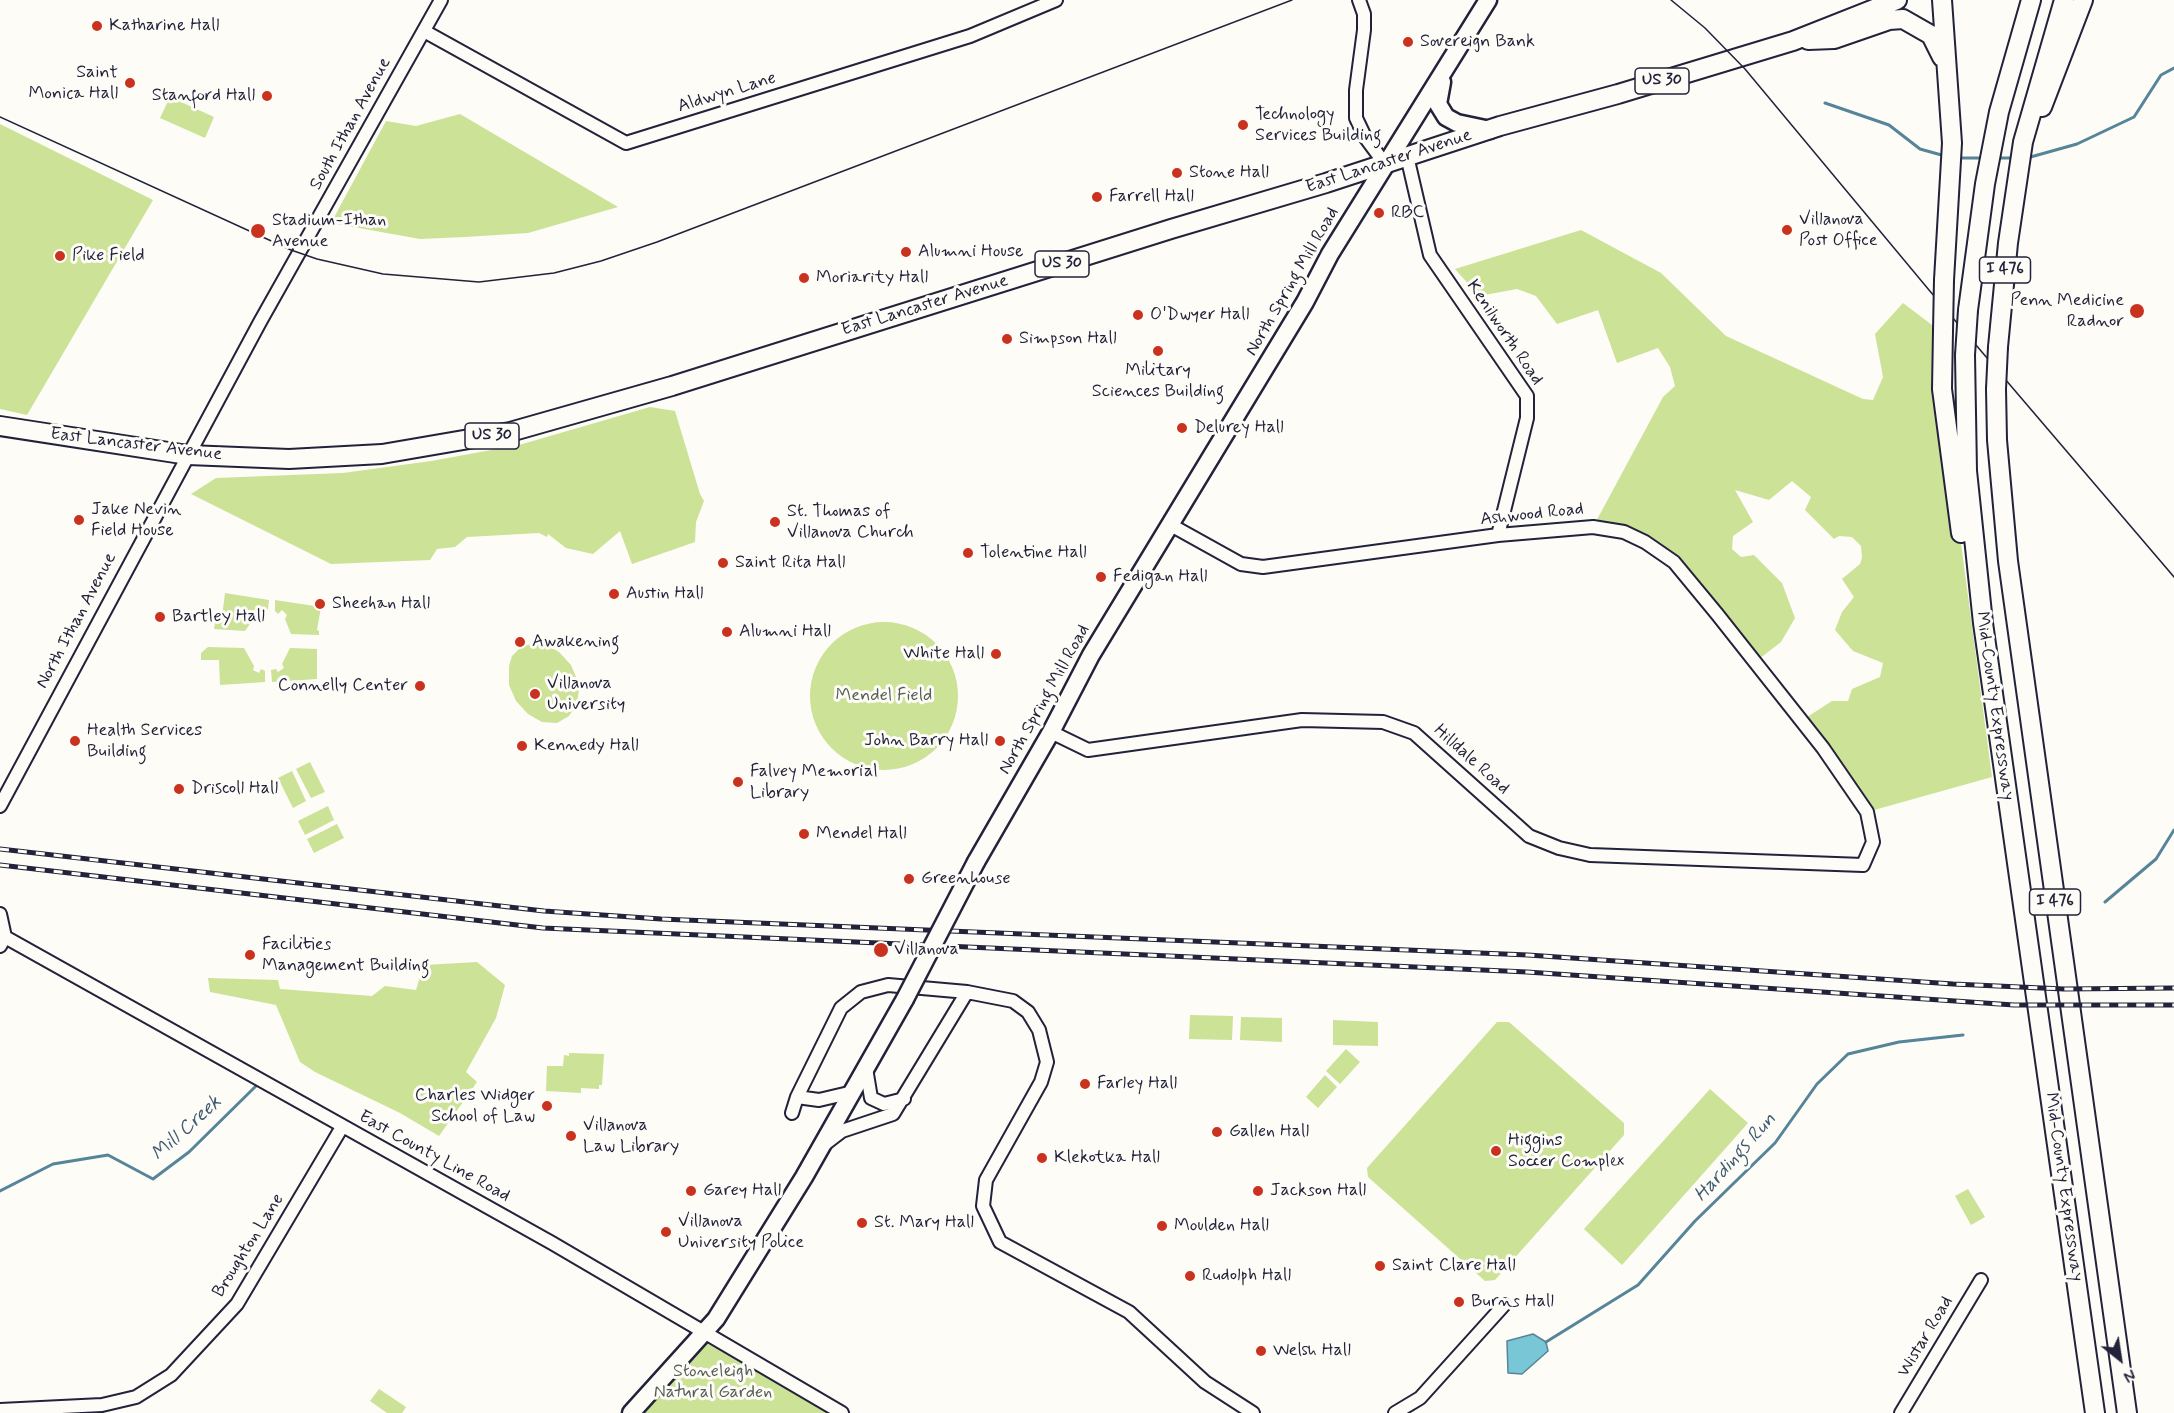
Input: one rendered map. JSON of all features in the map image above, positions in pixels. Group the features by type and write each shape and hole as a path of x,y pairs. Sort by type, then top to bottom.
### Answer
{"highway":[{"name":"East Lancaster Avenue","path":"0,426 188,455 289,459 382,454 519,430 672,386 1490,130 1793,41 1897,0"},
{"path":"1942,0 1952,143 1944,280 1944,418 1968,583 1991,678"},
{"name":"Mid-County Expressway","path":"2031,0 2007,79 1985,184 1968,310 1965,355 1966,471 1991,678 2095,1413"},
{"name":"Mid-County Expressway","path":"2064,0 2024,147 2015,193 1998,347 1997,440 2008,561 2127,1413"},
{"path":"2024,147 2083,0"},
{"path":"1793,41 1834,39 1889,20 1903,19 1931,35 1947,66"}],"main road":[{"name":"North Spring Mill Road","path":"631,1413 706,1333 735,1290 853,1092 905,999 976,862 1051,732 1091,655 1385,164 1488,0"},
{"path":"1443,75 1438,100 1443,113 1452,121 1490,130"}],"street":[{"name":"South Ithan Avenue","path":"188,455 441,0"},
{"name":"Aldwyn Lane","path":"424,30 626,142 970,36 1056,0"},
{"path":"1359,0 1364,14 1364,30 1356,90 1356,118 1365,137 1385,164"},
{"name":"Kenilworth Road","path":"1407,156 1430,255 1527,396 1527,418 1498,535"},
{"name":"North Ithan Avenue","path":"0,806 188,455"},
{"name":"Ashwood Road","path":"1169,524 1241,564 1263,567 1498,535 1593,526 1623,532 1645,542 1674,562 1816,739 1866,812 1873,842 1863,865"},
{"name":"Hilldale Road","path":"1051,732 1088,750 1302,720 1383,722 1414,732 1529,836 1559,848 1590,855 1863,865"},
{"path":"0,914 3,942"},
{"name":"East County Line Road","path":"3,942 552,1243 842,1413"},
{"path":"792,1113 796,1097 841,1008 861,992 888,985 967,992 1013,1001 1028,1012 1039,1030 1047,1062 1041,1082 986,1180 983,1206 1000,1242 1129,1312 1205,1382 1253,1413"},
{"path":"820,1149 829,1139 842,1131 893,1114 967,992"},
{"path":"866,1068 871,1098 884,1104 904,1099"},
{"path":"796,1097 819,1100 853,1092"},
{"name":"Broughton Lane","path":"0,1410 102,1405 136,1396 171,1375 237,1305 342,1127"},
{"name":"Wistar Road","path":"1901,1413 1981,1280"},
{"path":"1395,1413 1419,1398 1504,1305"}],"green space":[{"path":"170,97 214,117 205,138 160,118"},
{"path":"460,114 618,207 528,233 465,237 420,239 331,223 386,121 416,126"},
{"name":"Pike Field","path":"0,124 153,200 27,415 0,409"},
{"path":"1581,230 1661,273 1726,336 1863,399 1873,400 1883,377 1875,334 1903,303 1932,325 1992,777 1867,812 1801,721 1832,701 1848,701 1852,689 1880,677 1883,663 1853,651 1835,630 1842,612 1854,597 1842,579 1860,564 1861,546 1852,537 1839,536 1834,539 1805,510 1811,497 1792,481 1769,500 1735,490 1753,522 1733,536 1732,549 1741,557 1754,555 1782,583 1795,618 1781,642 1755,662 1674,562 1645,542 1593,527 1663,397 1675,386 1670,367 1658,348 1617,363 1598,310 1557,324 1536,296 1517,289 1479,296 1455,269"},
{"path":"650,407 675,411 704,501 696,522 695,542 632,564 620,531 593,554 566,548 548,534 547,537 539,533 467,537 455,547 437,549 430,560 331,564 191,494 216,478 343,473 431,461 519,445"},
{"path":"225,593 269,600 268,609 265,612 260,607 254,610 256,615 245,631 214,629 216,616 222,617"},
{"path":"275,600 321,607 317,630 319,635 291,634 285,619 287,615 282,610 278,614 275,611"},
{"name":"Mendel Field","path":"884,622 912,628 936,644 952,668 958,696 952,724 936,748 912,764 884,770 856,764 832,748 816,724 810,696 816,668 832,644 856,628"},
{"path":"535,643 547,645 559,652 571,665 576,677 579,691 576,706 569,716 557,723 542,722 528,714 516,701 509,685 509,666 512,656 521,647"},
{"path":"208,647 244,648 254,666 253,670 259,673 261,669 265,671 265,682 220,685 219,660 201,660 201,653"},
{"path":"290,648 317,649 317,679 272,682 271,670 276,669 278,672 284,668 282,664"},
{"path":"310,762 325,792 311,798 296,769"},
{"path":"292,771 306,801 293,808 278,778"},
{"path":"328,806 334,820 305,835 298,821"},
{"path":"337,824 344,838 314,853 307,839"},
{"path":"477,962 505,985 496,1018 466,1072 477,1082 439,1136 400,1113 315,1072 300,1062 276,1005 210,992 208,978 278,980 280,989 372,996 385,986 416,990 424,965"},
{"path":"1190,1015 1233,1016 1232,1040 1189,1039"},
{"path":"1241,1017 1282,1018 1282,1042 1240,1040"},
{"path":"1333,1020 1378,1022 1378,1046 1333,1045"},
{"name":"Higgins Soccer Complex","path":"1497,1022 1509,1022 1624,1123 1624,1135 1495,1280 1485,1281 1368,1177 1367,1168"},
{"path":"1346,1049 1360,1062 1340,1084 1326,1071"},
{"path":"569,1053 604,1054 602,1085 599,1085 599,1089 581,1088 581,1093 546,1091 547,1066 563,1066 564,1055 569,1056"},
{"path":"1325,1075 1337,1087 1318,1108 1306,1097"},
{"path":"1710,1089 1748,1123 1622,1265 1584,1229"},
{"path":"1968,1189 1985,1217 1971,1225 1955,1196"},
{"name":"Stoneleigh Natural Garden","path":"706,1343 780,1382 837,1413 641,1413"},
{"path":"379,1389 406,1407 402,1413 387,1413 370,1401"}],"water":[{"path":"1533,1334 1546,1342 1548,1351 1522,1374 1508,1373 1507,1341"}],"waterway":[{"path":"2027,158 2077,144 2134,117 2161,75 2174,68"},
{"path":"1825,103 1889,125 1920,149 1945,156"},
{"path":"1958,158 1984,158"},
{"path":"1997,158 2014,158"},
{"name":"Hardings Run","path":"2105,902 2156,859 2174,830"},
{"name":"Hardings Run","path":"1546,1342 1638,1285 1695,1221 1775,1143 1817,1084 1848,1054 1899,1042 1963,1035"},
{"name":"Mill Creek","path":"0,1191 53,1164 108,1155 153,1179 189,1152 257,1085"}],"tram line":[{"path":"0,117 291,250 317,259 383,274 479,282 554,273 601,261 657,242 1292,0"},
{"path":"1671,0 1705,28 1745,69 1929,290 2174,577"}],"railway":[{"path":"0,849 544,911 661,919 1528,955 1953,984 2064,989 2174,988"},
{"path":"0,865 543,928 1527,972 2014,1005 2174,1005"}],"place":[{"name":"Katharine Hall","path":"97,26"},
{"name":"Sovereign Bank","path":"1408,42"},
{"name":"Saint Monica Hall","path":"130,83"},
{"name":"Stanford Hall","path":"267,96"},
{"name":"Technology Services Building","path":"1243,125"},
{"name":"Stone Hall","path":"1177,173"},
{"name":"Farrell Hall","path":"1097,197"},
{"name":"RBC","path":"1379,213"},
{"name":"Villanova Post Office","path":"1787,230"},
{"name":"Stadium-Ithan Avenue","path":"258,231"},
{"name":"Alumni House","path":"906,252"},
{"name":"Pike Field","path":"60,256"},
{"name":"Moriarity Hall","path":"804,278"},
{"name":"Penn Medicine Radnor","path":"2137,311"},
{"name":"O'Dwyer Hall","path":"1138,315"},
{"name":"Simpson Hall","path":"1007,339"},
{"name":"Military Sciences Building","path":"1158,351"},
{"name":"Delurey Hall","path":"1182,428"},
{"name":"Jake Nevin Field House","path":"79,520"},
{"name":"St. Thomas of Villanova Church","path":"775,522"},
{"name":"Tolentine Hall","path":"968,553"},
{"name":"Saint Rita Hall","path":"723,563"},
{"name":"Fedigan Hall","path":"1101,577"},
{"name":"Austin Hall","path":"614,594"},
{"name":"Sheehan Hall","path":"320,604"},
{"name":"Bartley Hall","path":"160,617"},
{"name":"Alumni Hall","path":"727,632"},
{"name":"Awakening","path":"520,642"},
{"name":"White Hall","path":"996,654"},
{"name":"Connelly Center","path":"420,686"},
{"name":"Villanova University","path":"535,694"},
{"name":"Health Services Building","path":"75,741"},
{"name":"John Barry Hall","path":"1000,741"},
{"name":"Kennedy Hall","path":"522,746"},
{"name":"Falvey Memorial Library","path":"738,782"},
{"name":"Driscoll Hall","path":"179,789"},
{"name":"Mendel Hall","path":"804,834"},
{"name":"Greenhouse","path":"909,879"},
{"name":"Villanova","path":"881,950"},
{"name":"Facilities Management Building","path":"250,955"},
{"name":"Farley Hall","path":"1085,1084"},
{"name":"Charles Widger School of Law","path":"547,1106"},
{"name":"Gallen Hall","path":"1217,1132"},
{"name":"Villanova Law Library","path":"571,1136"},
{"name":"Higgins Soccer Complex","path":"1496,1151"},
{"name":"Klekotka Hall","path":"1042,1158"},
{"name":"Garey Hall","path":"691,1191"},
{"name":"Jackson Hall","path":"1258,1191"},
{"name":"St. Mary Hall","path":"862,1223"},
{"name":"Moulden Hall","path":"1162,1226"},
{"name":"Villanova University Police","path":"666,1232"},
{"name":"Saint Clare Hall","path":"1380,1266"},
{"name":"Rudolph Hall","path":"1190,1276"},
{"name":"Burns Hall","path":"1459,1302"},
{"name":"Welsh Hall","path":"1261,1351"}]}
